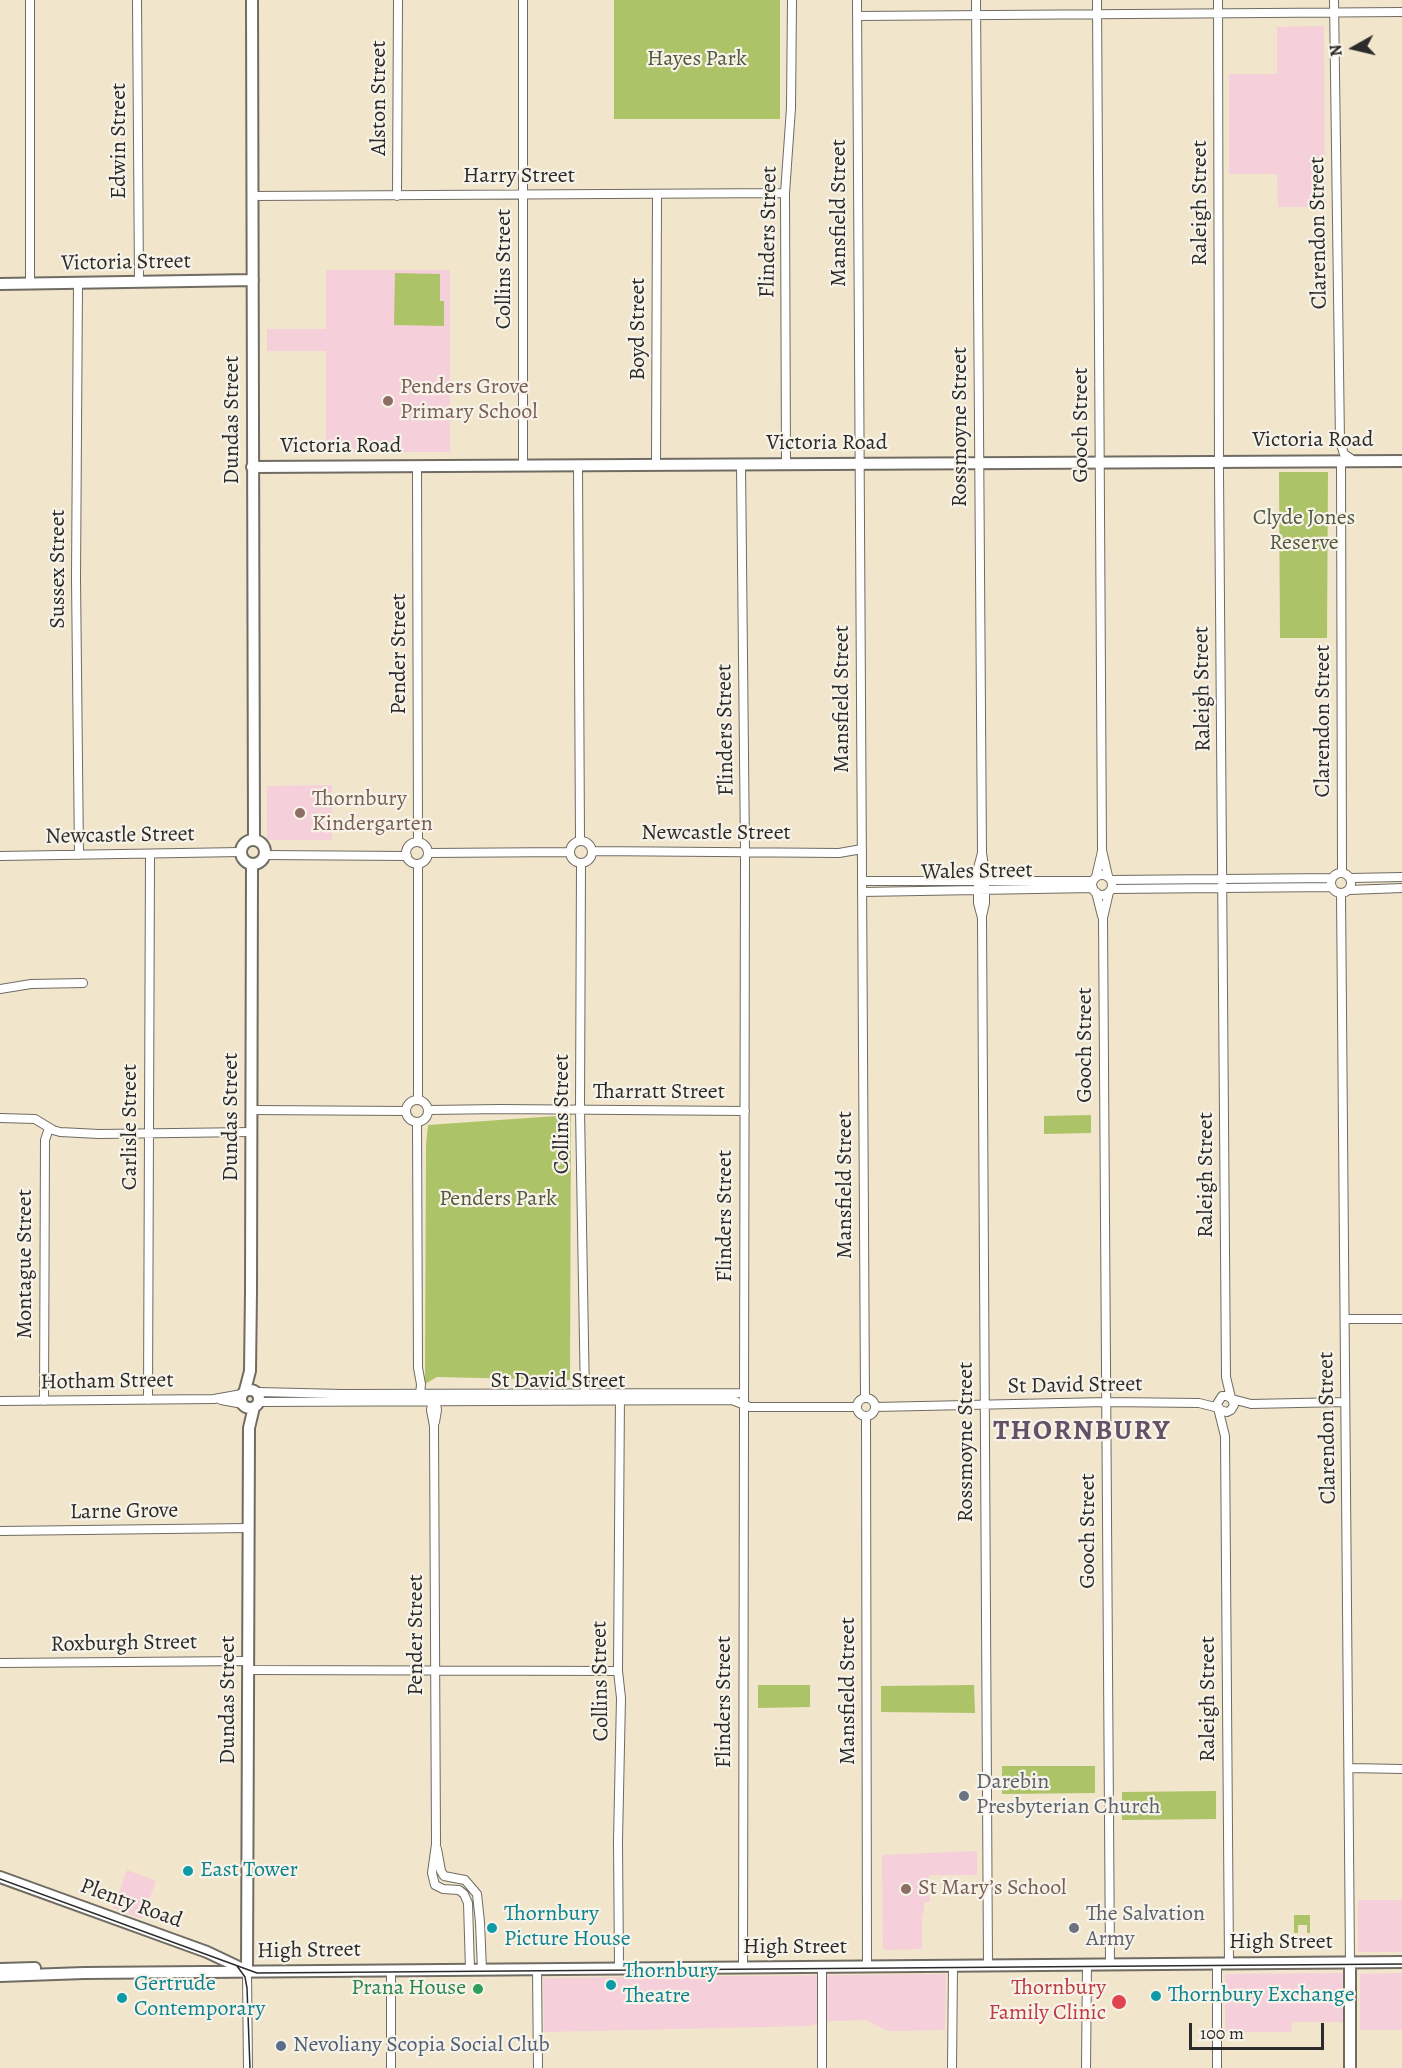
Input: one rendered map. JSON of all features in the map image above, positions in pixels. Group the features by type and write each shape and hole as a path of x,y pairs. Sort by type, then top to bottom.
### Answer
{"street":[{"path":"30,0 30,284"},
{"name":"Edwin Street","path":"137,0 139,282"},
{"name":"Dundas Street","path":"252,0 254,840"},
{"name":"Alston Street","path":"397,196 398,0"},
{"name":"Collins Street","path":"523,0 523,465"},
{"name":"Flinders Street","path":"786,464 785,193 791,108 792,0"},
{"name":"Mansfield Street","path":"857,0 865,1397"},
{"name":"Rossmoyne Street","path":"976,0 982,853 978,868 986,903 982,918 988,1965"},
{"name":"Gooch Street","path":"1097,0 1102,850 1094,885 1103,918 1110,1964"},
{"name":"Raleigh Street","path":"1218,0 1226,1377 1231,1398"},
{"name":"Clarendon Street","path":"1334,0 1340,441 1344,454 1353,460"},
{"path":"857,16 1402,12"},
{"name":"Harry Street","path":"252,196 785,193"},
{"name":"Boyd Street","path":"656,465 657,194"},
{"name":"Victoria Street","path":"0,284 252,280"},
{"name":"Sussex Street","path":"78,282 76,578 79,855"},
{"name":"Clarendon Street","path":"1341,460 1342,873"},
{"name":"Victoria Road","path":"252,467 1402,461"},
{"name":"Flinders Street","path":"741,464 746,852 743,1967"},
{"path":"578,465 580,841"},
{"name":"Pender Street","path":"417,466 418,842"},
{"path":"254,840 263,845 265,855 259,863 252,865 245,862 241,852 246,842 254,840"},
{"path":"580,841 589,845 592,851 590,858 581,863 572,859 570,852 572,846 580,841"},
{"path":"418,842 424,844 428,853 426,859 418,864 410,861 407,856 409,846 418,842"},
{"name":"Gooch Street","path":"1102,850 1110,878 1110,891 1103,918"},
{"name":"Newcastle Street","path":"592,851 862,853"},
{"name":"Newcastle Street","path":"0,856 241,852"},
{"path":"428,853 570,852"},
{"name":"Carlisle Street","path":"148,1400 150,854"},
{"path":"265,855 407,856"},
{"name":"Collins Street","path":"581,863 580,1110 585,1397"},
{"path":"418,864 418,1099"},
{"name":"Dundas Street","path":"248,1972 252,865"},
{"path":"1402,878 1351,878 1342,873 1332,878 1223,884 1110,891 1102,895 1094,885 1103,874 1110,878 1223,884 1332,887 1341,893 1349,890 1402,888"},
{"path":"1332,878 1332,887"},
{"path":"1349,890 1352,884 1351,878"},
{"name":"Wales Street","path":"862,881 982,880 1094,885"},
{"name":"Wales Street","path":"862,892 1094,885"},
{"name":"Clarendon Street","path":"1341,893 1350,1962"},
{"path":"0,989 31,984 82,983"},
{"path":"418,1099 425,1102 429,1110 427,1118 417,1122 410,1119 406,1111 408,1104 418,1099"},
{"path":"252,1110 406,1111"},
{"name":"Tharratt Street","path":"429,1110 745,1111"},
{"path":"0,1118 35,1119 48,1128 60,1132 251,1132"},
{"path":"417,1122 418,1396"},
{"name":"Montague Street","path":"44,1401 45,1140 48,1128"},
{"path":"1345,1319 1402,1319"},
{"name":"Raleigh Street","path":"1220,1398 1226,1377"},
{"name":"St David Street","path":"620,1397 744,1393"},
{"path":"1246,1403 1224,1412 1219,1409 1218,1402 1224,1396 1246,1403 1345,1402"},
{"name":"Collins Street","path":"619,1968 620,1397"},
{"name":"St David Street","path":"250,1398 620,1397 734,1400 750,1407 856,1407"},
{"path":"865,1397 871,1399 875,1407 871,1414 866,1416 858,1412 856,1407 858,1401 865,1397"},
{"name":"Hotham Street","path":"0,1401 250,1398"},
{"name":"Pender Street","path":"434,1398 436,1844 432,1879 439,1887 459,1890 464,1894 468,1903 470,1970"},
{"name":"St David Street","path":"875,1407 1107,1402 1203,1403 1220,1398"},
{"path":"1231,1398 1234,1403 1232,1409"},
{"name":"St David Street","path":"1203,1403 1219,1409"},
{"name":"Raleigh Street","path":"1217,2068 1223,1963 1225,1436 1219,1409"},
{"name":"Raleigh Street","path":"1225,1436 1232,1409"},
{"name":"Mansfield Street","path":"866,1416 867,1966"},
{"name":"Larne Grove","path":"0,1531 249,1528"},
{"name":"Roxburgh Street","path":"0,1663 436,1671 618,1671"},
{"path":"1349,1768 1402,1769"},
{"name":"Pender Street","path":"436,1844 444,1876 465,1880 477,1894 482,1970"},
{"name":"Plenty Road","path":"0,1876 207,1952 248,1972"},
{"path":"1350,1962 1350,2068"},
{"name":"High Street","path":"1,1972 1402,1962"},
{"path":"1086,2068 1087,1965"},
{"path":"952,2068 953,1966"},
{"path":"822,1967 822,2068"},
{"path":"537,1969 538,2068"},
{"path":"391,1970 391,2068"},
{"path":"248,1972 248,2068"}],"shaded area":[{"path":"1324,26 1325,207 1278,207 1277,174 1229,174 1229,74 1277,74 1277,27"},
{"name":"Penders Grove Primary School","path":"326,270 450,270 450,452 326,452 326,351 267,351 267,329 326,329"},
{"name":"Thornbury Kindergarten","path":"332,785 332,840 267,840 267,786"},
{"name":"St Mary’s School","path":"977,1851 977,1875 929,1875 930,1902 924,1902 922,1949 885,1950 883,1948 882,1855"},
{"path":"127,1870 156,1881 142,1919 113,1908"},
{"path":"1358,1900 1402,1900 1402,1952 1358,1952"},
{"path":"1343,1973 1343,2022 1292,2022 1291,2032 1225,2032 1225,1974"},
{"path":"1402,1973 1402,2030 1360,2030 1360,1974"},
{"path":"946,1974 945,2030 888,2031 866,2020 833,2021 808,2026 544,2032 543,1978"}],"green space":[{"name":"Hayes Park","path":"614,0 780,0 780,119 614,119"},
{"path":"395,273 440,274 440,301 444,301 444,326 394,325"},
{"name":"Clyde Jones Reserve","path":"1279,472 1328,472 1327,638 1280,638"},
{"name":"Penders Park","path":"571,1115 570,1380 437,1377 425,1384 428,1125"},
{"path":"1091,1115 1091,1133 1044,1134 1044,1116"},
{"path":"758,1685 810,1685 810,1707 758,1708"},
{"path":"974,1685 975,1713 881,1712 881,1686"},
{"path":"1002,1766 1095,1766 1095,1793 1002,1794"},
{"path":"1216,1791 1216,1819 1122,1820 1122,1792"},
{"path":"1294,1915 1310,1915 1310,1933 1307,1933 1307,1925 1298,1925 1298,1933 1294,1933"}],"tram line":[{"path":"0,1879 257,1973 1402,1964"},
{"path":"237,1966 245,1977 247,1988 250,2068"}],"place":[{"name":"Penders Grove Primary School","path":"388,401"},
{"name":"Thornbury Kindergarten","path":"300,813"},
{"name":"Darebin Presbyterian Church","path":"964,1796"},
{"name":"East Tower","path":"188,1871"},
{"name":"St Mary’s School","path":"906,1889"},
{"name":"Thornbury Picture House","path":"492,1928"},
{"name":"The Salvation Army","path":"1074,1928"},
{"name":"Thornbury Theatre","path":"611,1985"},
{"name":"Prana House","path":"478,1989"},
{"name":"Thornbury Exchange","path":"1156,1996"},
{"name":"Gertrude Contemporary","path":"122,1998"},
{"name":"Thornbury Family Clinic","path":"1119,2002"},
{"name":"Nevoliany Scopia Social Club","path":"281,2046"}],"district":[{"name":"THORNBURY","path":"1082,1432"}]}
